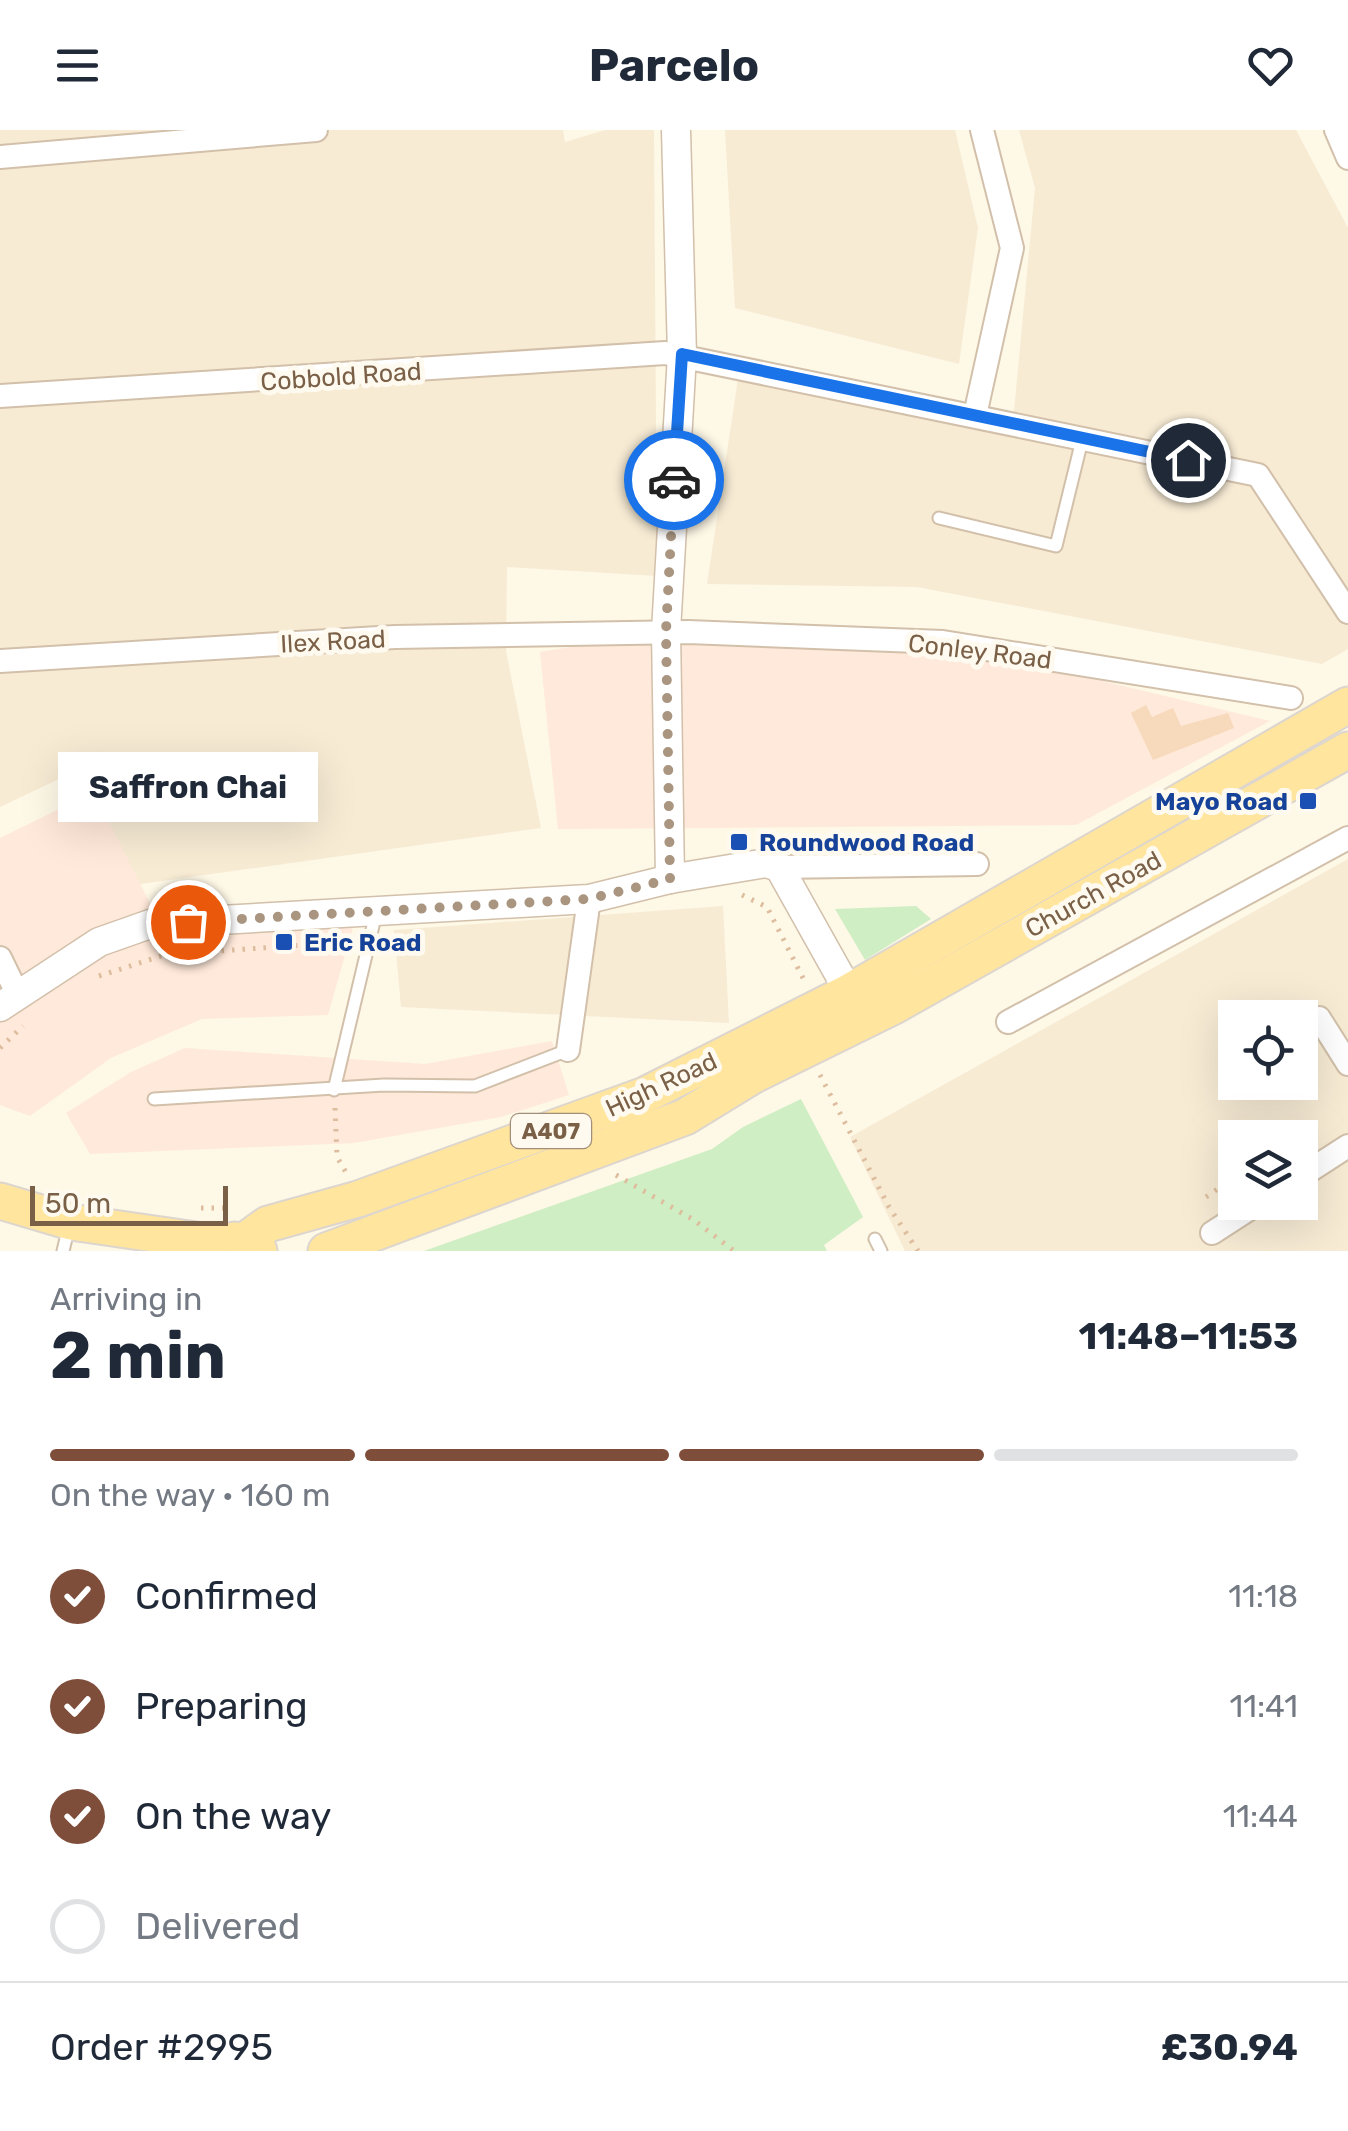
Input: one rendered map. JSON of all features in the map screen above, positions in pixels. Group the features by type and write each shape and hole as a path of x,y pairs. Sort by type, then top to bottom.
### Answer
{"main road":[{"name":"Church Road","path":"857,1006 1348,705"},
{"name":"Church Road","path":"857,1006 1348,750"},
{"name":"High Road","path":"0,1201 66,1237 231,1247 268,1224 358,1199 645,1095 857,1006"},
{"name":"High Road","path":"326,1251 675,1122 857,1006"},
{"name":"High Road","path":"0,1217 107,1251"}],"street":[{"path":"0,158 316,130"},
{"path":"670,879 666,631 682,354 676,130"},
{"path":"975,415 1012,248 982,130"},
{"path":"1336,130 1348,158"},
{"name":"Cobbold Road","path":"0,396 682,354 1258,475 1348,612"},
{"name":"Ilex Road","path":"0,661 396,637 666,631"},
{"name":"Conley Road","path":"666,631 943,642 1291,698"},
{"path":"1008,1022 1348,838"},
{"path":"0,958 8,1000 99,942 150,924 589,899 670,879 766,863 779,867 977,864"},
{"path":"779,867 857,1006"},
{"path":"568,1050 589,899"},
{"path":"1319,1018 1348,1064"},
{"path":"1318,1165 1348,1146"},
{"path":"1212,1233 1232,1220"}],"lane":[{"path":"940,518 1056,546 1083,436"},
{"path":"334,1090 376,909"},
{"path":"154,1100 384,1085 475,1086 568,1050"},
{"path":"874,1239 882,1251"}],"path":[{"path":"723,898 742,895 767,907 806,982"},
{"path":"84,986 98,976 164,955 352,942"},
{"path":"0,1048 24,1025"},
{"path":"815,1066 889,1207 918,1251"},
{"path":"334,1090 337,1158 352,1183"},
{"path":"614,1174 620,1182 694,1220 734,1251"},
{"path":"1206,1196 1218,1188"}],"shaded area":[{"path":"0,130 563,130 565,142 605,130 654,130 657,576 507,567 506,651 541,828 112,888 74,772 0,807"},
{"path":"725,130 955,130 978,228 959,364 735,308"},
{"path":"1019,130 1296,130 1348,228 1348,649 1322,664 917,587 707,584 739,372 1013,422 1035,188"},
{"path":"666,631 693,640 1010,659 1270,721 1076,825 558,829 540,652"},
{"path":"94,792 173,949 359,906 328,1015 202,1019 111,1058 30,1116 0,1105 0,838"},
{"path":"1348,859 1348,1251 905,1251 850,1137"},
{"path":"723,906 729,1023 401,1007 394,930"},
{"path":"552,1041 569,1095 501,1117 354,1143 90,1154 66,1113 131,1072 185,1048 425,1064"}],"green space":[{"path":"916,906 931,919 865,960 835,909"},
{"path":"801,1099 863,1217 824,1245 827,1251 424,1251 712,1149 743,1127"}],"building":[{"path":"1146,705 1152,717 1173,708 1181,726 1228,713 1234,728 1153,760 1131,713"}],"way so far":[{"path":"188,922 589,899 670,879 666,631 674,480"}],"place":[{"name":"Mayo Road","path":"1308,801"},
{"name":"Roundwood Road","path":"739,842"},
{"name":"Saffron Chai","path":"188,922"},
{"name":"Eric Road","path":"284,942"}],"route":[{"path":"674,480 682,354 1188,460"}]}
